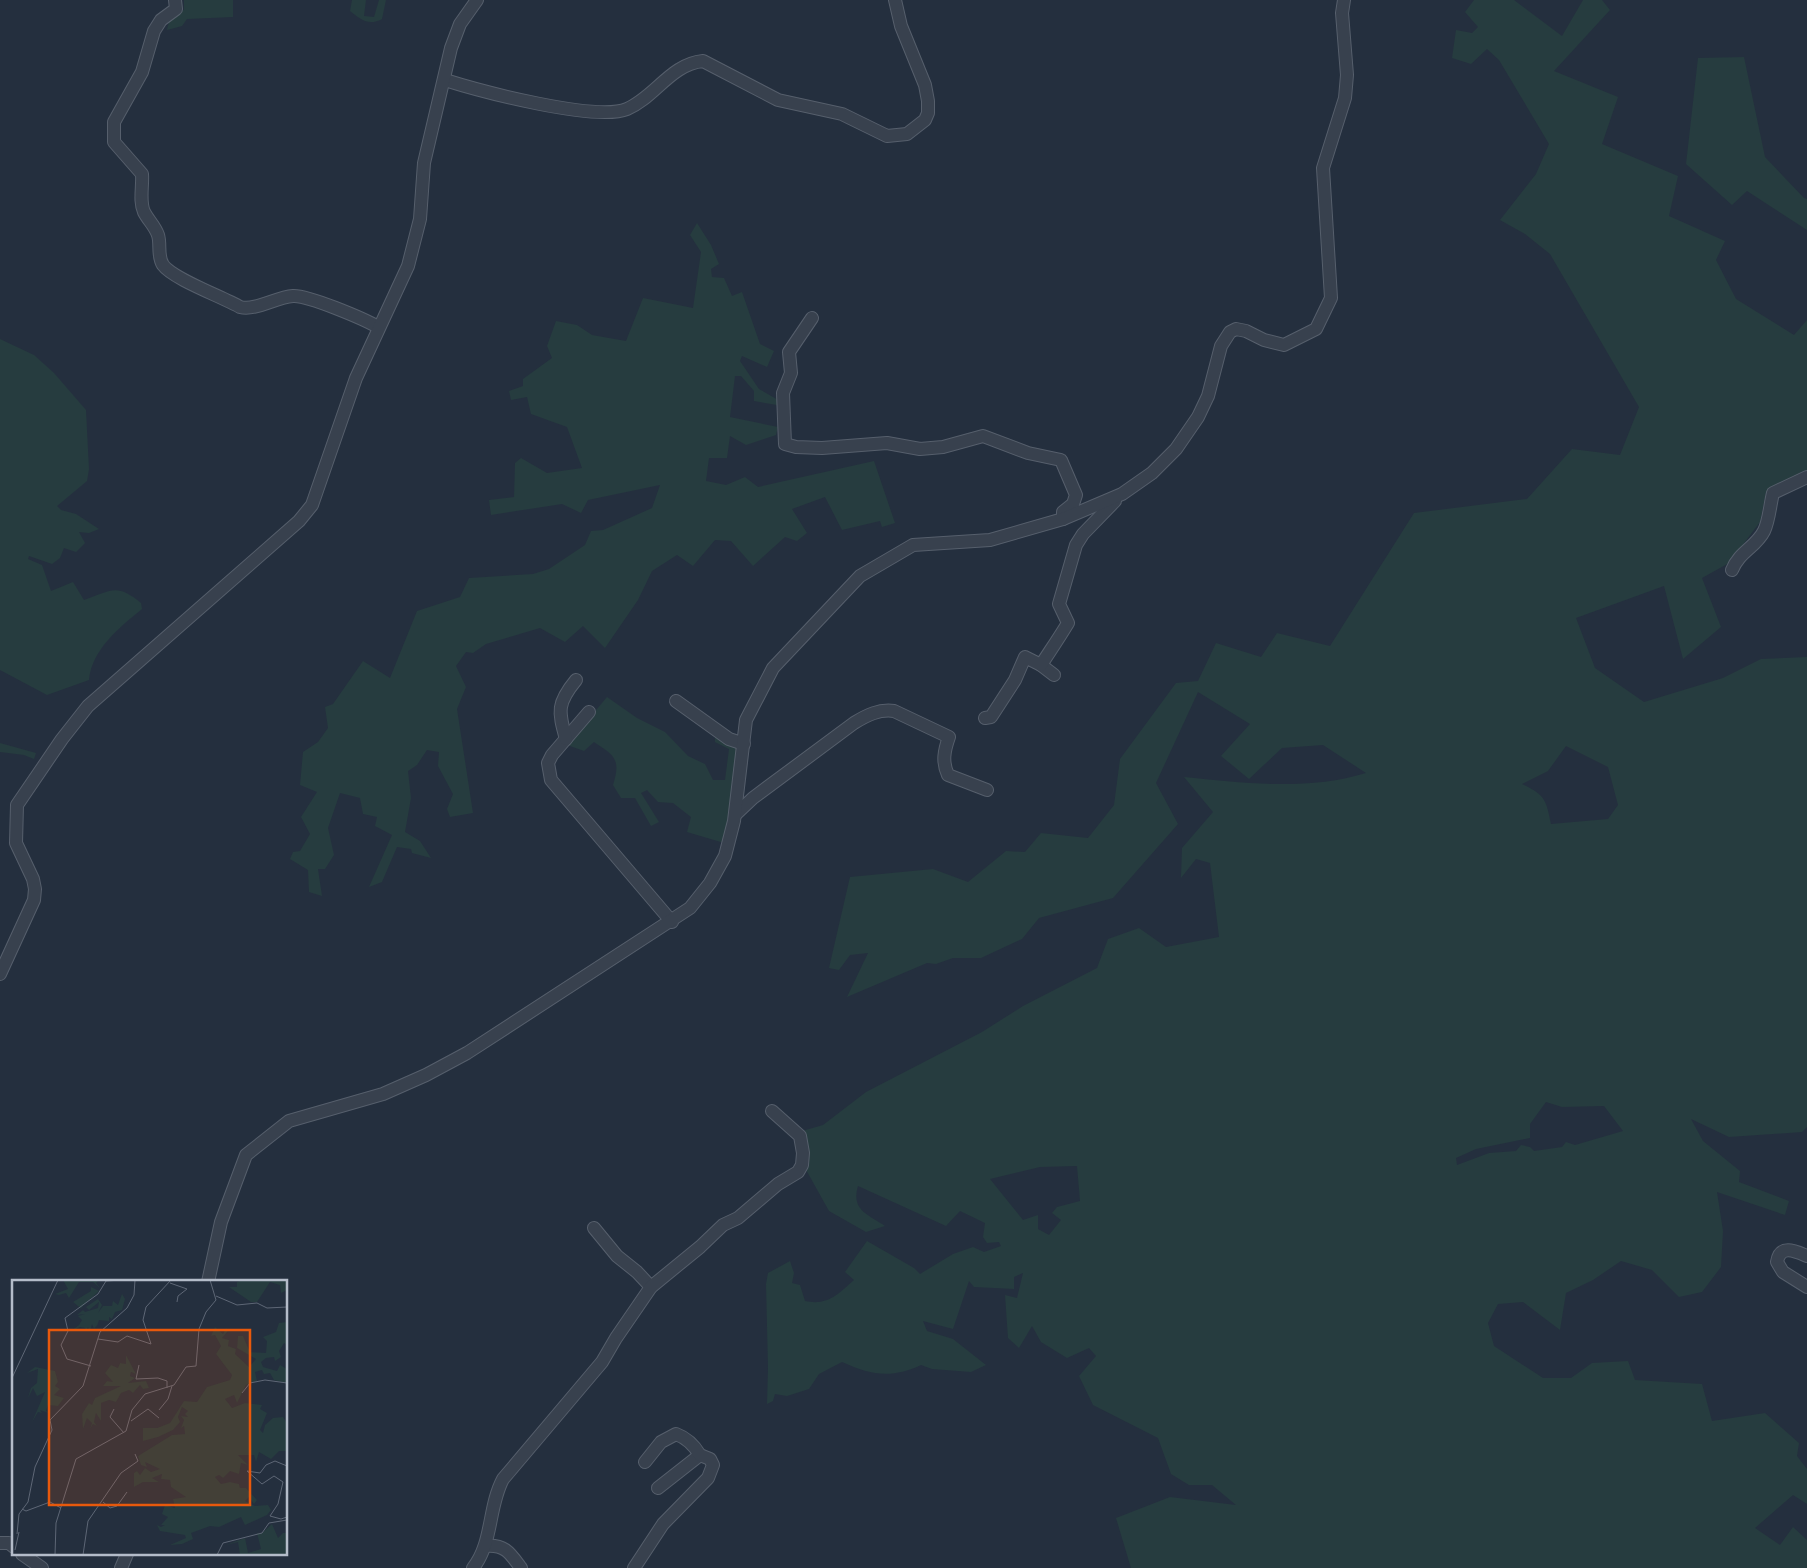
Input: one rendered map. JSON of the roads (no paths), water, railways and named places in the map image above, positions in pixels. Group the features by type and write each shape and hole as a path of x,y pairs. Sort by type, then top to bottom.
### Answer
{"street":[{"path":"176,0 176,9 161,20 154,31 142,72 120,108 113,133 119,149 142,174 141,202 144,212 156,229 164,266 200,288 247,309 271,300 296,296 378,327"},
{"path":"0,974 34,900 33,879 16,843 17,806 23,794 88,706 299,521 312,504 356,378 378,327 408,266 420,219 424,163 452,48 460,24 477,0"},
{"path":"445,80 581,112 618,112 638,103 677,71 694,62 703,61 767,95 842,114 887,136 897,137 907,134 926,120 928,101 926,85 901,26 895,0"},
{"path":"1041,665 1052,645 1068,623 1059,604 1076,545 1083,534 1122,494 1152,473 1176,449 1198,417 1208,396 1221,346 1230,332 1236,329 1246,331 1264,340 1284,345 1316,330 1331,298 1323,168 1345,98 1347,75 1342,12 1344,0"},
{"path":"812,318 789,352 791,373 783,393 783,435 785,444 796,447 822,448 880,443 920,449 943,447 983,436 1028,453 1061,460 1076,495 1073,504 1064,512 1063,519"},
{"path":"1732,570 1737,558 1752,546 1764,531 1773,493 1807,477"},
{"path":"208,1280 221,1222 246,1156 289,1120 383,1094 426,1075 467,1053 672,922 690,908 710,883 725,856 735,814 746,720 773,668 860,576 913,545 990,540 1063,519 1122,494"},
{"path":"985,718 992,716 1015,680 1025,656 1054,675"},
{"path":"566,739 559,711 564,695 576,680"},
{"path":"676,701 728,739 744,744"},
{"path":"735,814 753,798 854,723 866,716 886,710 894,711 949,737 944,749 944,766 948,775 987,790"},
{"path":"588,712 548,763 550,780 672,922"},
{"path":"474,1568 485,1546 497,1490 503,1479 602,1362 650,1287 700,1247 723,1225 738,1218 778,1184 798,1172 802,1165 803,1153 800,1136 795,1129 772,1111"},
{"path":"594,1228 617,1256 638,1272 650,1287"},
{"path":"1807,1256 1793,1250 1786,1250 1779,1255 1777,1262 1783,1272 1807,1287"},
{"path":"634,1568 663,1524 708,1478 713,1465 710,1459 700,1455 690,1442 676,1434 661,1442 644,1462"},
{"path":"658,1488 700,1455"},
{"path":"0,1543 9,1543 12,1545"},
{"path":"485,1546 502,1547 511,1552 521,1568"},
{"path":"25,1556 42,1568"},
{"path":"121,1568 126,1556"}]}
